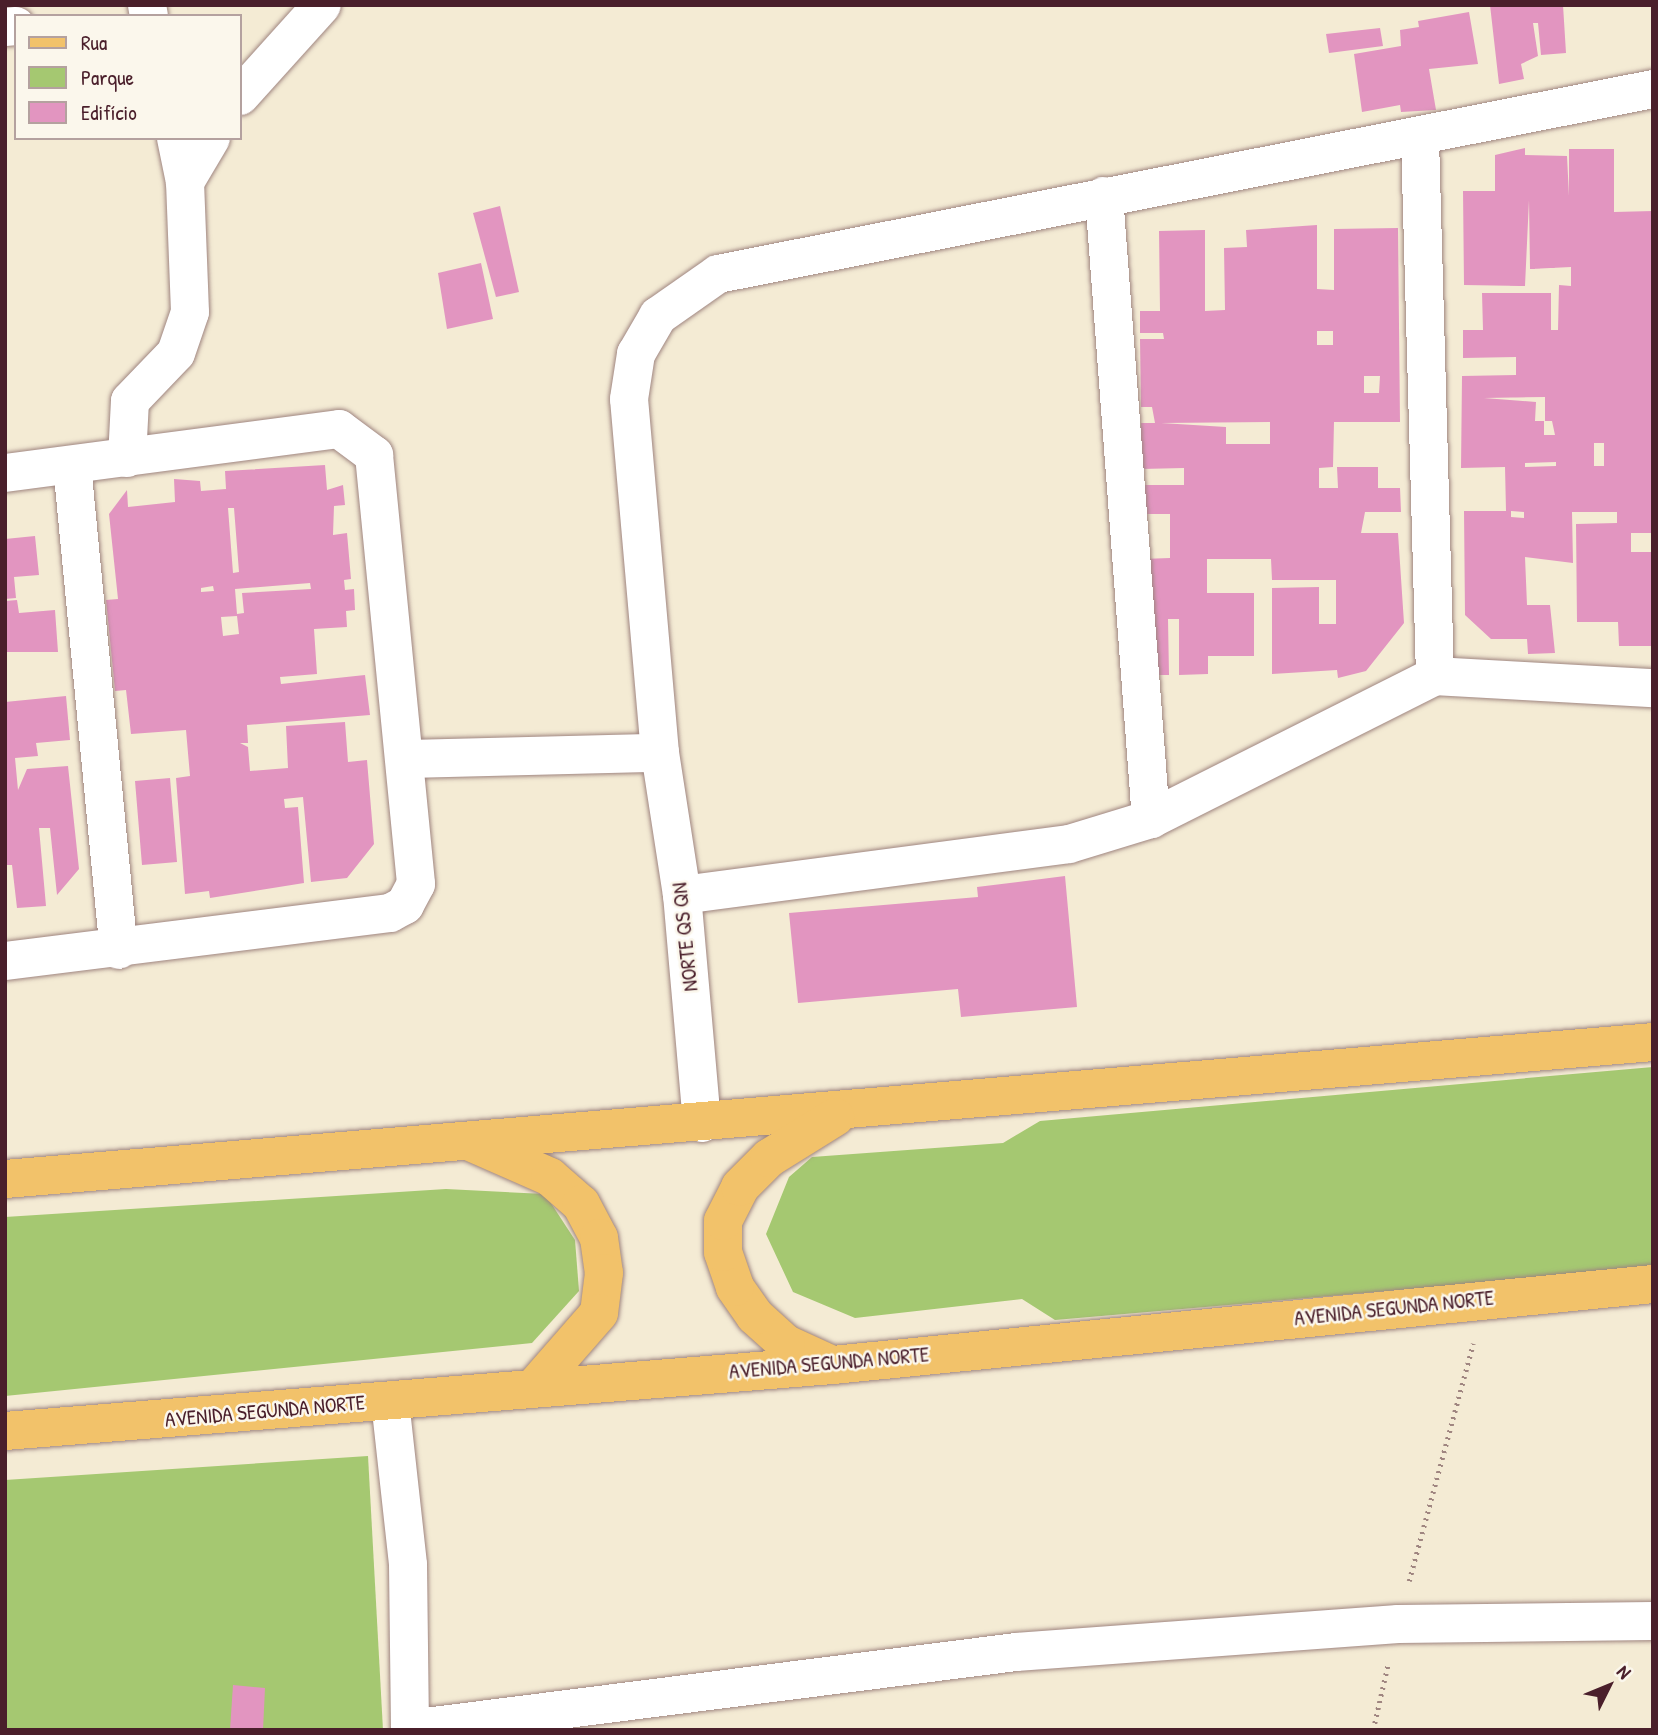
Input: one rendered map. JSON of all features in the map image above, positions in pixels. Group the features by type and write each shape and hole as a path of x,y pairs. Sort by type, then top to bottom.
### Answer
{"main road":[{"path":"5,1179 465,1140 840,1114 1653,1042"},
{"path":"833,1365 786,1344 755,1316 735,1287 723,1252 723,1221 740,1187 769,1158 840,1114"},
{"path":"465,1140 550,1177 581,1204 599,1238 604,1273 598,1313 537,1384"},
{"name":"AVENIDA SEGUNDA NORTE","path":"5,1431 390,1401 537,1384 833,1365 1485,1298 1653,1284"}],"street":[{"path":"242,94 322,5"},
{"name":"NORTE QS QN","path":"702,1123 682,895 660,753 629,399 636,354 658,316 718,274 1104,196 1420,139 1653,89"},
{"path":"1420,139 1435,676"},
{"path":"127,458 130,401 176,353 190,312 185,182 176,140"},
{"path":"185,182 210,140"},
{"path":"1104,196 1151,819"},
{"path":"5,473 338,429 373,455 407,758 416,884 405,905 390,913 120,950 5,961"},
{"path":"72,465 120,950"},
{"path":"682,895 1069,844 1151,819 1435,676 1653,688"},
{"path":"407,758 660,753"},
{"path":"390,1401 408,1565 410,1730 1016,1652 1398,1624 1653,1622"}],"path":[{"path":"1373,1730 1398,1624 1485,1298"}],"green space":[{"path":"1653,1067 1653,1268 1055,1320 1022,1299 855,1318 793,1292 766,1234 789,1177 812,1157 1003,1143 1040,1121"},
{"path":"446,1189 545,1194 575,1240 579,1291 532,1343 5,1396 5,1217"},
{"path":"368,1456 383,1730 5,1730 5,1480"}],"building":[{"path":"1490,5 1563,5 1566,53 1541,55 1538,23 1533,23 1538,56 1521,64 1524,79 1499,84"},
{"path":"1469,12 1478,64 1429,69 1436,110 1401,112 1400,105 1362,112 1354,54 1401,46 1400,30 1419,27 1418,21"},
{"path":"1380,28 1383,46 1329,53 1326,34"},
{"path":"1525,148 1525,155 1567,156 1569,196 1569,149 1614,149 1614,212 1653,211 1653,533 1631,533 1631,552 1653,552 1653,646 1619,646 1618,622 1577,622 1576,524 1617,523 1617,512 1572,512 1573,563 1525,557 1527,605 1550,605 1555,653 1528,654 1527,639 1491,639 1465,615 1464,511 1506,511 1505,467 1461,468 1462,376 1516,375 1516,357 1463,358 1463,330 1483,330 1482,293 1551,293 1551,330 1558,330 1559,285 1571,286 1571,267 1530,269 1529,200 1525,286 1464,285 1463,191 1495,191 1495,155","holes":["1545,397 1545,421 1552,421 1555,435 1544,435 1544,421 1535,421 1536,402 1484,398","1594,443 1604,443 1604,466 1594,466","1556,462 1556,466 1525,467 1525,463","1511,511 1524,512 1524,518 1511,517"]},
{"path":"500,206 519,292 496,297 473,213"},
{"path":"1317,225 1317,289 1334,290 1334,229 1398,228 1400,422 1334,422 1333,467 1319,468 1319,488 1338,488 1337,467 1378,467 1378,488 1400,488 1401,512 1365,512 1361,533 1398,533 1404,623 1366,671 1338,678 1337,670 1272,674 1272,588 1319,587 1319,624 1336,624 1336,580 1272,580 1271,559 1207,559 1207,593 1254,593 1254,656 1208,656 1208,674 1179,675 1179,619 1168,619 1169,675 1142,675 1142,559 1170,558 1170,514 1145,514 1145,485 1184,485 1184,468 1141,469 1141,423 1155,423 1152,407 1141,407 1140,339 1164,339 1163,333 1140,333 1140,311 1160,311 1159,231 1205,230 1205,311 1225,310 1224,248 1247,247 1246,230","holes":["1317,331 1333,331 1333,345 1317,345","1364,376 1380,376 1379,393 1364,393","1270,422 1270,444 1226,444 1226,427 1161,423"]},
{"path":"481,263 493,319 447,329 438,273"},
{"path":"325,465 327,490 343,485 345,505 334,506 333,535 347,533 351,579 344,580 345,590 354,589 355,610 346,611 347,627 314,629 317,674 280,677 281,684 365,675 370,715 247,725 248,743 240,743 248,747 250,771 288,768 286,726 345,722 348,762 367,760 374,844 347,878 311,882 303,797 284,799 285,808 298,807 304,883 210,898 209,891 185,894 176,778 190,776 186,730 131,734 126,690 115,691 106,600 118,599 109,514 127,490 128,507 175,502 174,479 200,481 201,491 226,489 225,471","holes":["228,508 234,508 239,572 233,573","310,583 311,589 242,593 244,613 237,614 235,589","213,586 214,591 201,592 201,588","237,616 239,634 223,636 221,617"]},
{"path":"35,536 39,575 14,577 16,598 5,599 5,539"},
{"path":"17,600 19,613 55,610 58,652 5,652 5,601"},
{"path":"66,696 70,740 36,743 38,756 15,758 18,790 27,769 68,766 79,869 57,895 50,828 39,828 46,906 17,908 12,865 5,865 5,702"},
{"path":"170,778 177,862 142,865 135,781"},
{"path":"1065,876 1077,1007 961,1017 958,989 798,1003 789,913 978,897 977,887"},
{"path":"233,1685 265,1688 263,1730 230,1730"}]}
